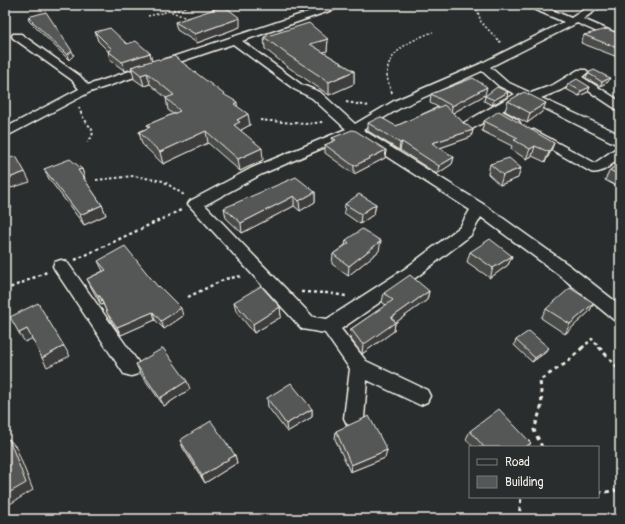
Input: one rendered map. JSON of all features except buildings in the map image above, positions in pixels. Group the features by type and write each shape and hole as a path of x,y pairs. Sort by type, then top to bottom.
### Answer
{"street":[{"path":"5,133 83,92 338,5"},
{"path":"532,5 620,39"},
{"path":"420,396 359,367 330,328 308,324 195,204 257,170 305,152 396,105 484,66 574,21 598,5"},
{"path":"18,36 76,78 83,92"},
{"path":"234,40 298,87 316,95 352,128 478,208 564,270 620,315"},
{"path":"484,66 489,73 503,84 617,136"},
{"path":"466,127 492,111 526,95 544,94 559,88 579,75 620,106"},
{"path":"492,111 596,169 620,152"},
{"path":"330,328 412,272 466,231 478,208"},
{"path":"61,266 131,368"},
{"path":"354,418 359,367"}],"path":[{"path":"148,16 180,10 190,5"},
{"path":"477,9 481,22 506,48 508,54"},
{"path":"170,11 190,19"},
{"path":"316,95 356,104 388,107 396,105 387,77 387,70 390,64 398,52 406,45 418,37 433,32"},
{"path":"83,92 78,104 82,116 93,131 92,137 87,142"},
{"path":"260,120 305,124 322,121 352,128"},
{"path":"5,290 61,266 195,204 164,181 134,176 96,180"},
{"path":"5,208 12,207"},
{"path":"542,446 534,430 542,405 540,380 566,363 592,339 620,371"},
{"path":"599,493 620,490"},
{"path":"519,519 521,498"}]}
